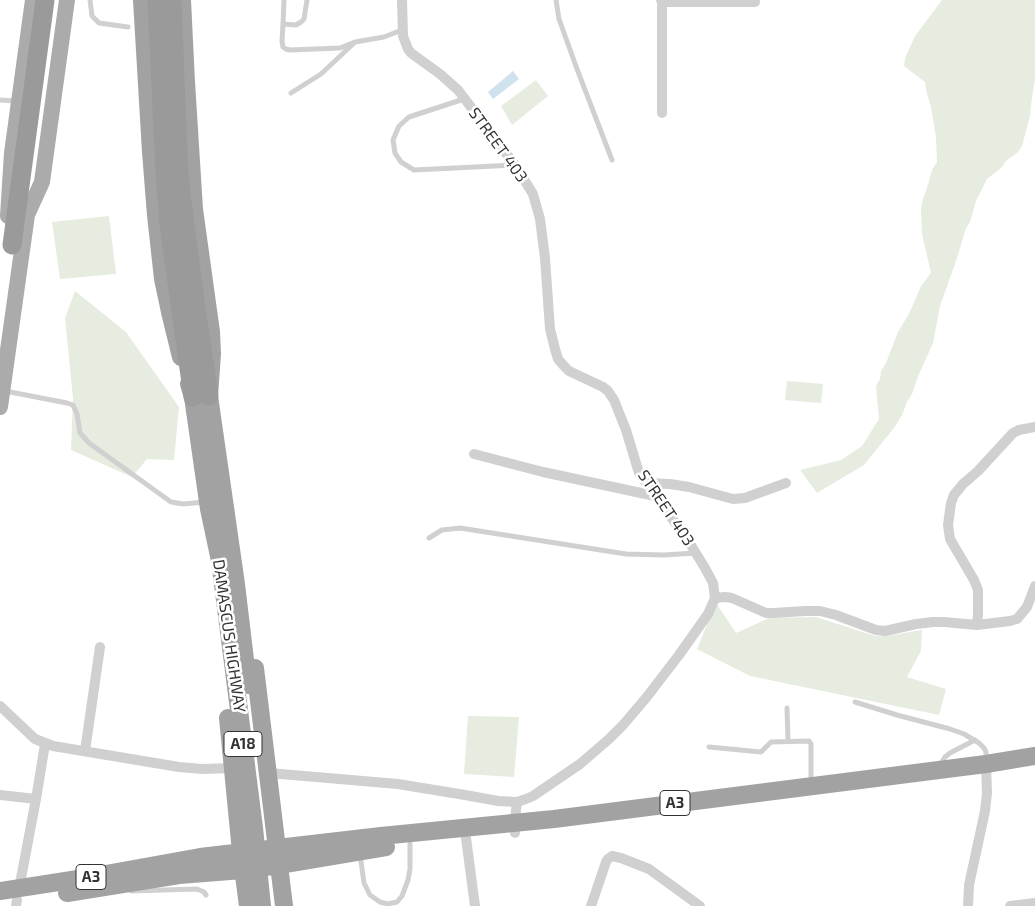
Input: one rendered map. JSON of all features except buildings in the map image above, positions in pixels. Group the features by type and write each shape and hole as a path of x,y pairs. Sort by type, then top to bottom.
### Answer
{"highway":[{"path":"12,245 45,0"},
{"path":"27,215 56,0"},
{"path":"142,0 151,152 163,279 177,344 201,397"},
{"path":"157,0 169,225 201,397"},
{"path":"172,0 178,157 194,294 201,397"},
{"path":"182,0 194,209 211,332 212,354 201,397"},
{"name":"DAMASCUS HIGHWAY","path":"201,397 222,490 229,583 262,906"},
{"name":"DAMASCUS HIGHWAY","path":"201,397 208,505 220,561 229,583 281,904"},
{"path":"222,490 232,514 238,540 269,773 281,904"},
{"path":"208,505 206,535 210,579 224,678 248,906"},
{"name":"A3","path":"0,891 13,899 107,886 200,865 515,828 986,768 1035,756"},
{"name":"A3","path":"315,851 360,851 466,838 515,828 937,770 1035,766"},
{"path":"235,796 241,808 252,813 263,808 271,794"},
{"path":"238,820 235,834 226,846 200,865 234,880 240,887 248,906"},
{"path":"274,825 287,838 315,851 300,867 291,873 285,882 281,904"},
{"name":"A3","path":"13,899 182,860 200,865"},
{"path":"253,906 257,900 268,896 281,904"}],"main road":[{"path":"0,332 12,245 8,228 12,152 33,0"},
{"path":"0,407 27,215 42,182 67,0"}],"street":[{"name":"STREET 403","path":"402,0 403,39 411,53 458,90 515,165 533,194 540,219 545,258 550,329 558,359 569,370 603,387 614,400 626,430 639,473 696,553 710,576 715,598"},
{"path":"662,114 661,1 755,2"},
{"path":"977,625 978,590 950,538 948,525 951,503 962,484 978,471 1013,433 1035,427"},
{"path":"474,454 543,472 655,496"},
{"path":"646,483 689,487 733,499 745,498 786,484"},
{"path":"269,773 390,784 498,801 517,802 534,796 572,770 615,733 646,698 680,654 708,614 715,598 732,598 766,613 804,611 836,615 881,631 933,622 977,625 1010,622 1017,619 1027,607 1035,587"},
{"path":"84,751 100,647"},
{"path":"0,706 35,739 45,744 187,768 233,768"},
{"path":"13,899 36,799 45,744"},
{"path":"968,906 969,884 985,811 987,793 986,768"},
{"path":"0,794 36,799"},
{"path":"515,828 517,802"},
{"path":"466,838 474,906"},
{"path":"591,906 606,862 610,857 615,856 649,869 700,906"},
{"path":"1011,906 1035,903"}],"lane":[{"path":"90,0 92,16 99,23 128,27"},
{"path":"284,0 282,42 283,47 287,50 340,48 355,42 384,37 402,30"},
{"path":"283,24 296,25 303,21 307,0"},
{"path":"556,0 565,36 612,160"},
{"path":"291,94 321,74 355,42"},
{"path":"464,99 409,117 399,126 393,140 395,153 401,162 414,170 515,165"},
{"path":"0,100 19,101"},
{"path":"2,390 73,405 77,414 80,433 89,443 171,502 208,505"},
{"path":"428,538 442,530 460,528 626,554 664,555 696,553"},
{"path":"855,702 964,734 984,748 986,752 986,768"},
{"path":"787,708 788,741"},
{"path":"937,770 947,756 975,740"},
{"path":"709,748 761,752 770,742 809,741 811,742 811,786"},
{"path":"360,851 364,883 370,895 380,902 392,904 397,902 402,896 408,880 410,844"},
{"path":"107,886 122,891 197,889 206,895"}],"shaded area":[{"path":"942,0 1035,0 1035,80 1030,116 1022,146 1018,152 987,179 976,201 940,306 933,343 902,415 864,465 817,493 800,470 841,460 862,446 879,419 876,386 880,379 881,371 921,286 931,273 922,234 921,209 932,170 937,162 936,137 925,82 904,66 905,58 915,36"},
{"path":"536,80 548,96 512,125 501,106"},
{"path":"109,216 116,274 60,279 52,222"},
{"path":"75,291 126,332 179,407 174,460 147,459 132,477 71,450 73,398 65,318"},
{"path":"787,381 823,384 821,403 785,400"},
{"path":"716,603 736,633 769,618 816,617 875,636 922,630 921,651 907,677 946,689 939,715 750,676 697,649"},
{"path":"468,716 519,717 514,777 464,774"}],"water":[{"path":"513,71 519,79 493,99 488,92"}]}
